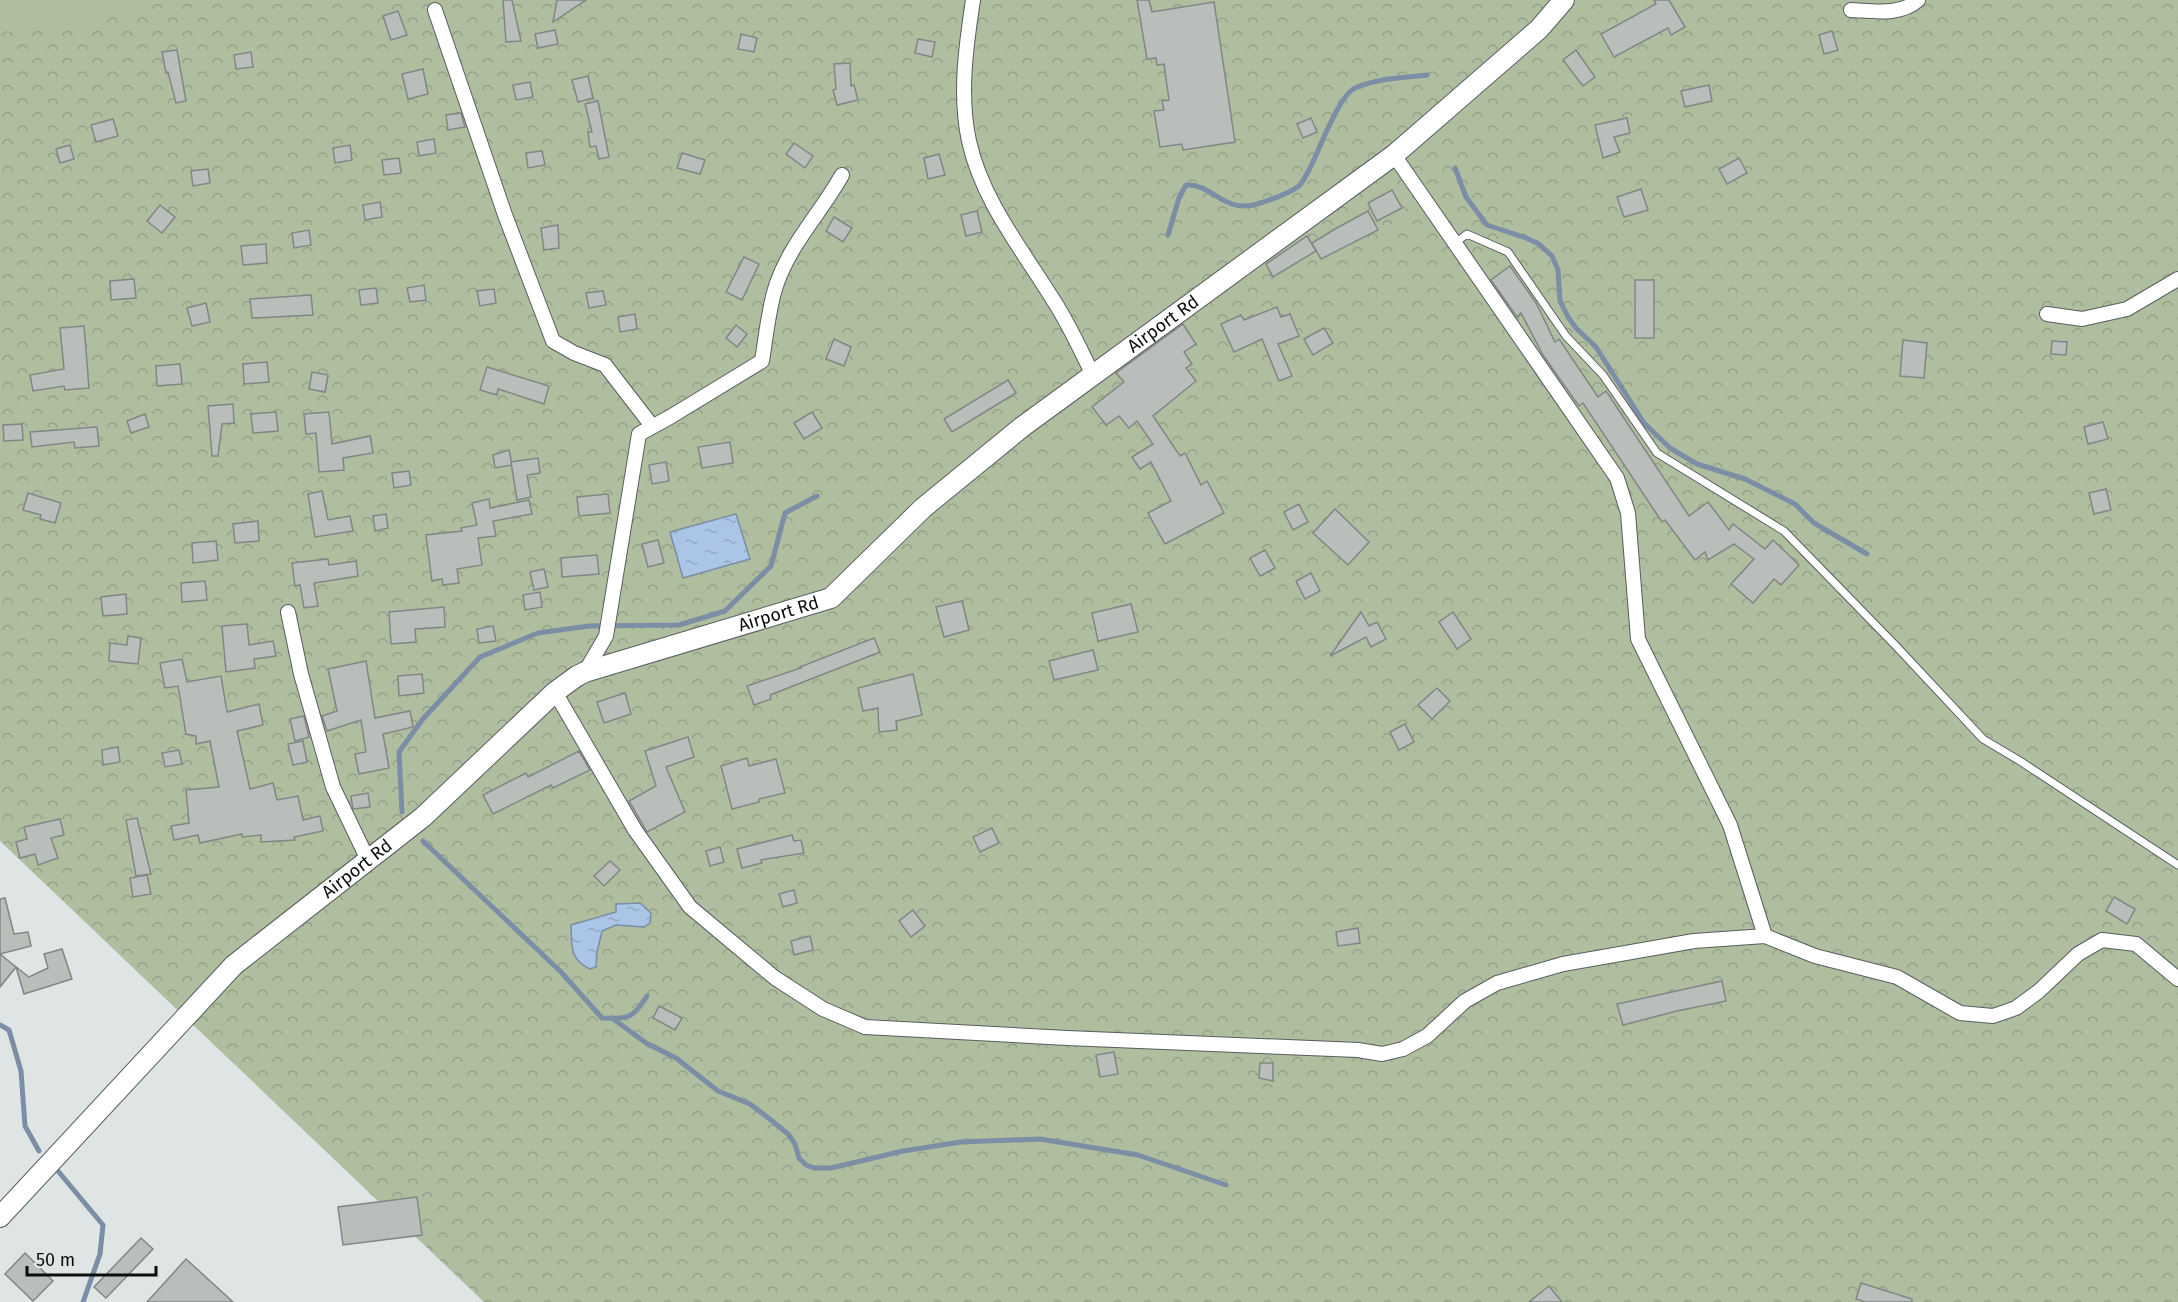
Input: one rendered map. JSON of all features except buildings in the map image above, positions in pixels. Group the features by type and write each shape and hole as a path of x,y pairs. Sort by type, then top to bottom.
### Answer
{"main road":[{"name":"Airport Rd","path":"0,1217 234,965 423,817 555,692 585,672 831,598 923,508 1022,427 1394,155 1539,29 1564,0"}],"street":[{"path":"974,0 967,44 964,101 969,141 979,174 990,199 1053,299 1093,375"},
{"path":"1851,10 1909,9 1918,0"},
{"path":"435,10 505,215 553,340 574,354 605,365 652,426"},
{"path":"1394,155 1617,478 1628,513 1638,639 1730,825 1765,936"},
{"path":"585,672 606,636 639,434 762,361 776,284 790,254 827,202 842,176"},
{"path":"2047,314 2082,319 2127,309 2178,279"},
{"path":"288,612 301,674 333,787 368,860"},
{"path":"555,692 635,831 690,907 775,978 823,1009 865,1027 1358,1050 1382,1054 1403,1049 1427,1036 1465,1001 1497,983 1563,964 1651,948 1694,941 1765,936 1815,956 1897,976 1960,1013 1993,1016 2016,1008 2040,991 2078,954 2102,940 2136,944 2178,979"}],"lane":[{"path":"1455,243 1467,234 1508,252 1566,336 1603,375 1657,453 1784,531 1983,739 2178,865"}],"green space":[{"path":"0,0 165,0 84,23 21,32 0,31"},
{"path":"23,0 2178,0 2178,1302 484,1302 0,841 0,18"}],"water":[{"path":"736,514 750,559 683,578 670,532"},
{"path":"640,903 651,913 650,923 644,927 616,925 602,931 596,967 590,969 578,961 573,951 571,925 616,912 616,904"}],"waterway":[{"path":"1168,235 1179,198 1186,185 1203,189 1226,202 1245,206 1285,194 1299,186 1303,180 1329,125 1349,93 1355,88 1372,82 1427,75"},
{"path":"1455,168 1466,197 1487,225 1539,244 1552,256 1558,270 1560,301 1568,317 1596,347 1644,423 1670,448 1697,464 1745,479 1795,504 1814,523 1867,554"},
{"path":"402,812 399,752 422,720 480,657 538,633 589,626 679,625 725,611 771,566 785,513 817,496"},
{"path":"423,841 561,972 602,1018 629,1016 647,996"},
{"path":"612,1018 646,1043 676,1058 718,1091 750,1104 788,1134 795,1144 799,1158 806,1165 814,1168 831,1168 903,1151 961,1142 1040,1139 1138,1155 1226,1185"},
{"path":"0,1025 9,1030 21,1071 25,1126 39,1151"},
{"path":"58,1171 103,1225 100,1254 83,1302"}]}
